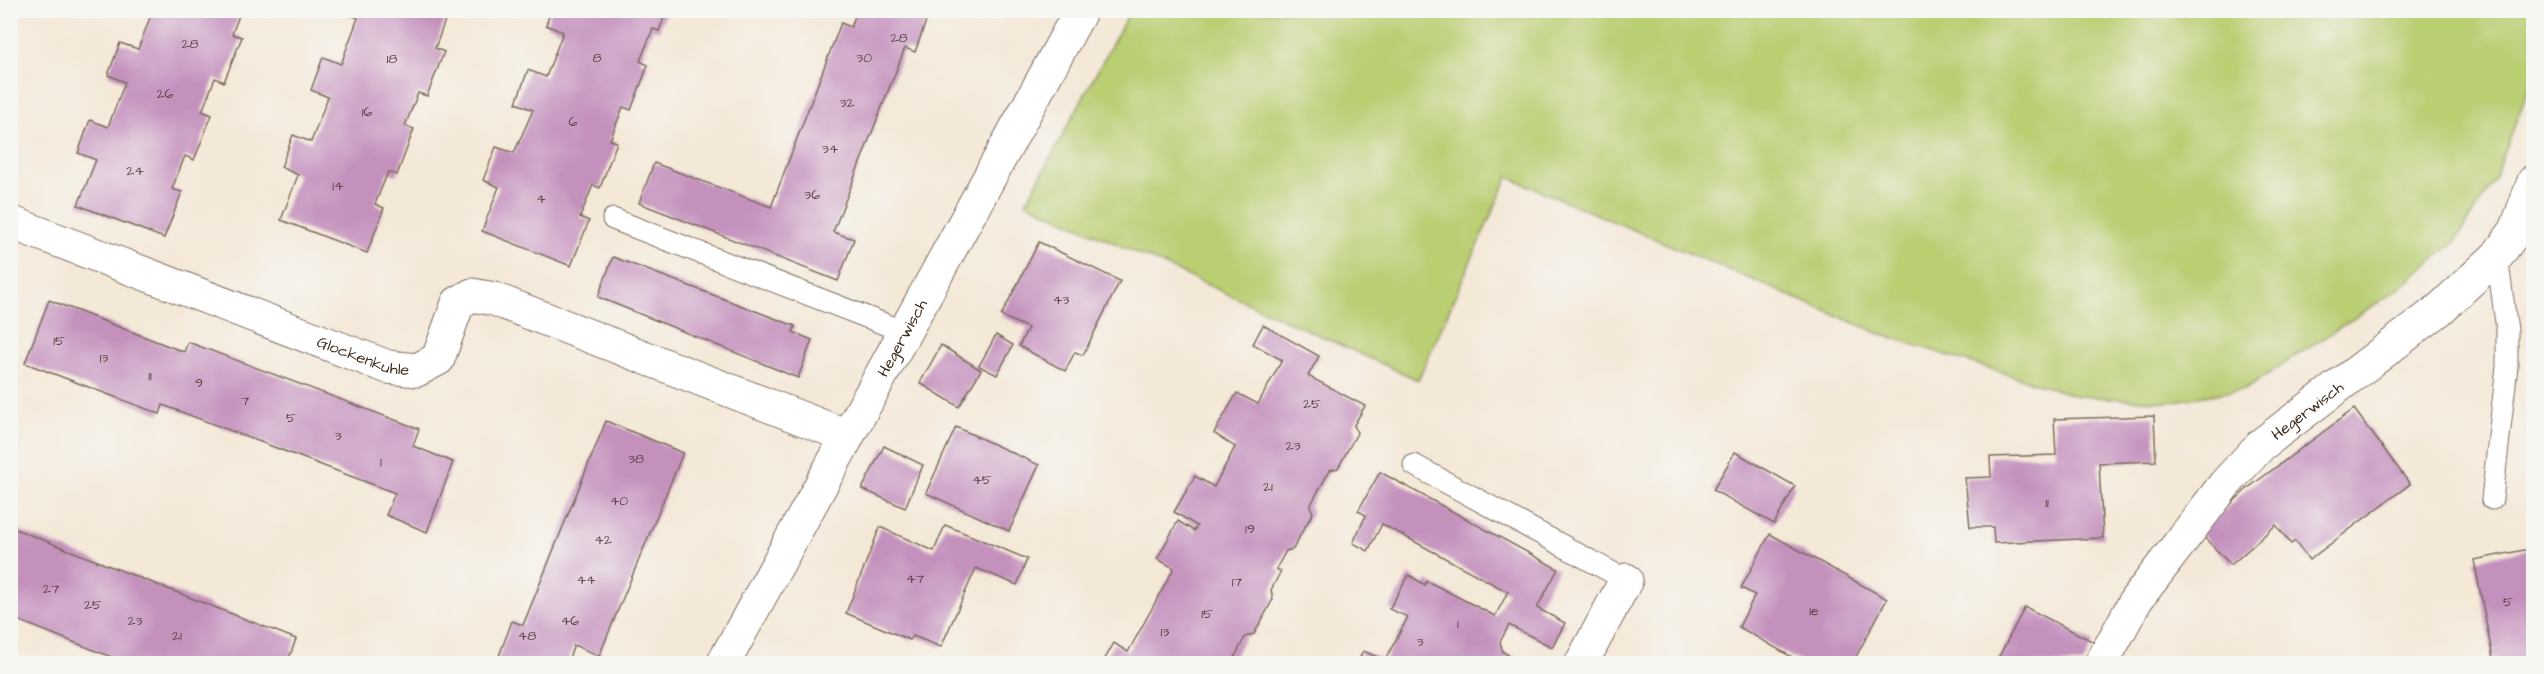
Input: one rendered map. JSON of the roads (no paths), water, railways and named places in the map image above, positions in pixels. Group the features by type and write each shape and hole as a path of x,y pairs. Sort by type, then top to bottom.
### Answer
{"street":[{"name":"Hegerwisch","path":"728,662 847,436 1081,10"},
{"name":"Hegerwisch","path":"2101,663 2136,600 2225,484 2261,445 2440,309 2497,256 2516,230 2534,181"},
{"name":"Glockenkuhle","path":"10,222 388,367 417,370 438,358 458,303 472,295 494,299 847,436"},
{"path":"1581,663 1626,580"}],"lane":[{"path":"613,219 905,332"},
{"path":"2492,499 2507,366 2507,330 2497,256"},
{"path":"1414,465 1626,580"}]}
